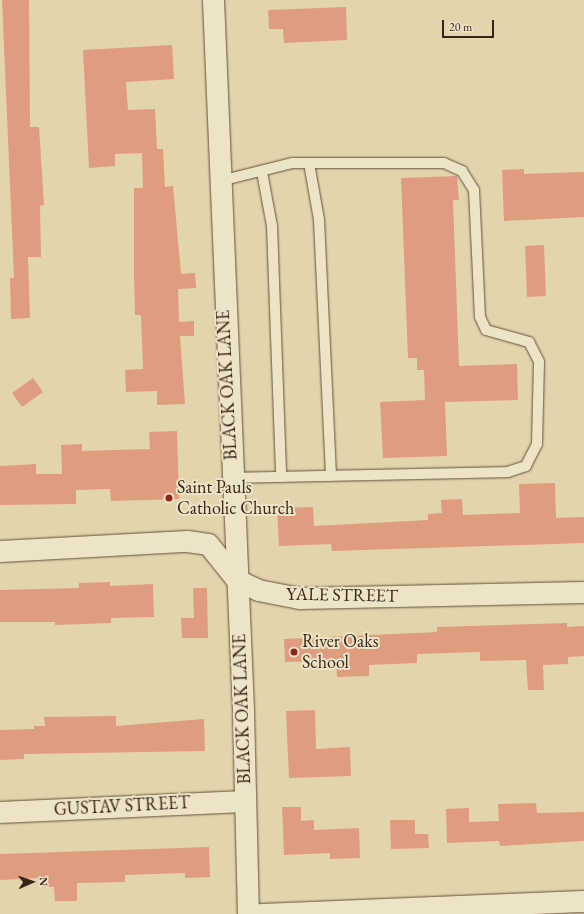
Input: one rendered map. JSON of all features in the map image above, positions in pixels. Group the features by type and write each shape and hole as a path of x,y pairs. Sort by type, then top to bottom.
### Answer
{"street":[{"name":"BLACK OAK LANE","path":"213,0 237,580 248,914"},
{"name":"YALE STREET","path":"0,551 187,541 208,544 216,550 237,580 258,590 299,598 584,592"},
{"name":"GUSTAV STREET","path":"0,812 245,801"},
{"path":"260,914 584,900"}],"lane":[{"path":"220,181 262,172 292,163 444,163 462,171 474,190 480,317 486,330 529,342 539,362 537,444 526,466 508,472 232,478"},
{"path":"309,163 319,220 331,476"},
{"path":"262,172 272,226 280,477"}],"building":[{"path":"2,0 29,0 30,127 39,127 44,205 40,206 41,257 28,257 30,318 11,319 10,278 14,278"},
{"path":"346,7 347,40 284,43 283,29 269,29 268,10"},
{"path":"172,45 174,79 126,82 128,110 155,109 157,149 163,149 165,187 173,186 181,274 195,273 196,288 178,289 179,322 194,321 194,336 180,336 185,404 157,405 157,391 126,392 125,370 143,369 141,315 135,315 134,275 134,188 143,188 142,153 115,154 115,166 89,168 83,50"},
{"path":"524,169 524,174 584,172 584,217 504,221 502,170"},
{"path":"457,176 459,200 453,200 459,366 517,364 518,400 445,402 447,456 383,458 380,402 425,400 424,370 417,370 417,358 408,358 401,178"},
{"path":"544,245 546,296 527,297 525,246"},
{"path":"33,378 43,392 22,407 12,393"},
{"path":"177,431 179,499 111,501 110,489 76,490 76,504 0,505 0,466 36,464 36,474 62,474 61,445 82,444 82,451 150,449 149,432"},
{"path":"555,483 556,518 584,517 584,543 332,551 331,544 279,546 277,508 313,507 314,526 428,520 428,514 442,513 441,500 462,499 463,515 520,513 519,484"},
{"path":"110,582 110,586 153,584 154,617 111,618 111,623 55,625 55,622 0,622 0,590 79,588 79,583"},
{"path":"193,588 207,588 208,638 182,638 181,618 194,618"},
{"path":"567,623 567,627 584,626 584,656 568,657 568,664 543,665 544,690 528,690 526,660 480,661 480,652 417,654 417,663 369,665 369,676 337,677 336,661 285,662 284,639 437,632 437,627"},
{"path":"315,710 316,749 350,747 351,776 289,778 286,711"},
{"path":"116,716 116,726 204,719 205,751 24,754 24,759 0,760 0,730 34,729 34,726 45,726 44,717"},
{"path":"536,803 537,813 584,812 584,841 500,846 499,841 447,843 446,809 469,808 469,822 499,821 498,804"},
{"path":"282,807 301,807 301,821 314,820 314,830 359,828 360,858 330,859 330,853 284,855"},
{"path":"390,820 415,820 415,834 428,834 429,848 391,849"},
{"path":"209,847 210,877 185,878 185,873 125,875 125,882 77,883 77,901 55,901 54,887 43,887 42,878 0,880 0,854"}],"place":[{"name":"Saint Pauls Catholic Church","path":"169,498"},
{"name":"River Oaks School","path":"294,652"}]}
